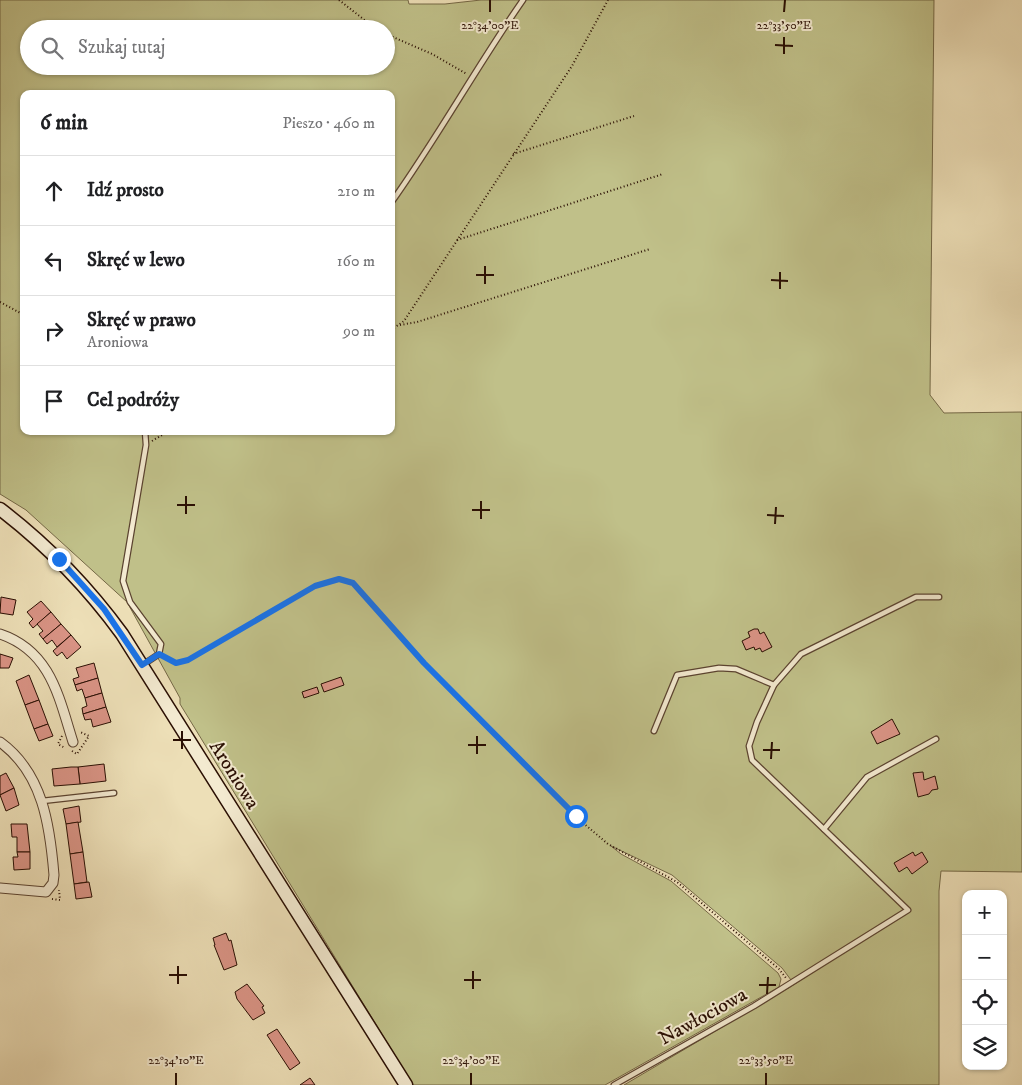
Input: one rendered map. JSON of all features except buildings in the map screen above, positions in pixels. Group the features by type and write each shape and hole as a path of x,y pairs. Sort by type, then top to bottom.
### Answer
{"street":[{"name":"Aroniowa","path":"2,513 42,542 85,587 110,618 142,665 406,1085"},
{"path":"0,634 30,651 46,669 62,700 73,742"},
{"path":"0,742 24,764 31,774 42,801 54,876 53,883 46,892 0,888"}],"lane":[{"path":"395,197 523,0"},
{"path":"142,665 159,654 161,644 130,602 122,581 146,445 145,435"},
{"path":"936,739 867,777 824,830 752,760 749,746 757,722 774,685 801,654 916,597 939,597"},
{"path":"654,731 677,676 719,668 736,668 774,685"},
{"path":"42,801 114,793"},
{"name":"Nawłociowa","path":"614,1085 789,985 908,910 824,830"}],"path":[{"path":"339,0 365,20"},
{"path":"397,326 404,320 572,66 608,0"},
{"path":"395,38 432,54 472,76"},
{"path":"513,154 634,116"},
{"path":"457,240 663,174"},
{"path":"397,326 417,322 650,249"},
{"path":"0,302 20,313"},
{"path":"146,445 162,435"},
{"path":"159,654 176,663 188,660 315,586 339,579 353,583 424,663 576,816 608,844 666,874 690,892 779,969 789,985"}],"green space":[{"path":"0,0 408,0 409,4 445,4 481,0 934,0 930,395 944,413 1022,412 1022,872 941,871 939,891 939,1085 624,1085 790,987 894,920 791,980 782,968 672,875 611,846 621,854 671,881 778,973 781,979 779,987 605,1085 413,1085 180,704 180,698 127,602 26,510 0,494"}],"route":[{"path":"59,559 104,609 142,665 159,654 176,663 188,660 315,586 339,579 353,583 424,663 534,776 576,816"}]}
